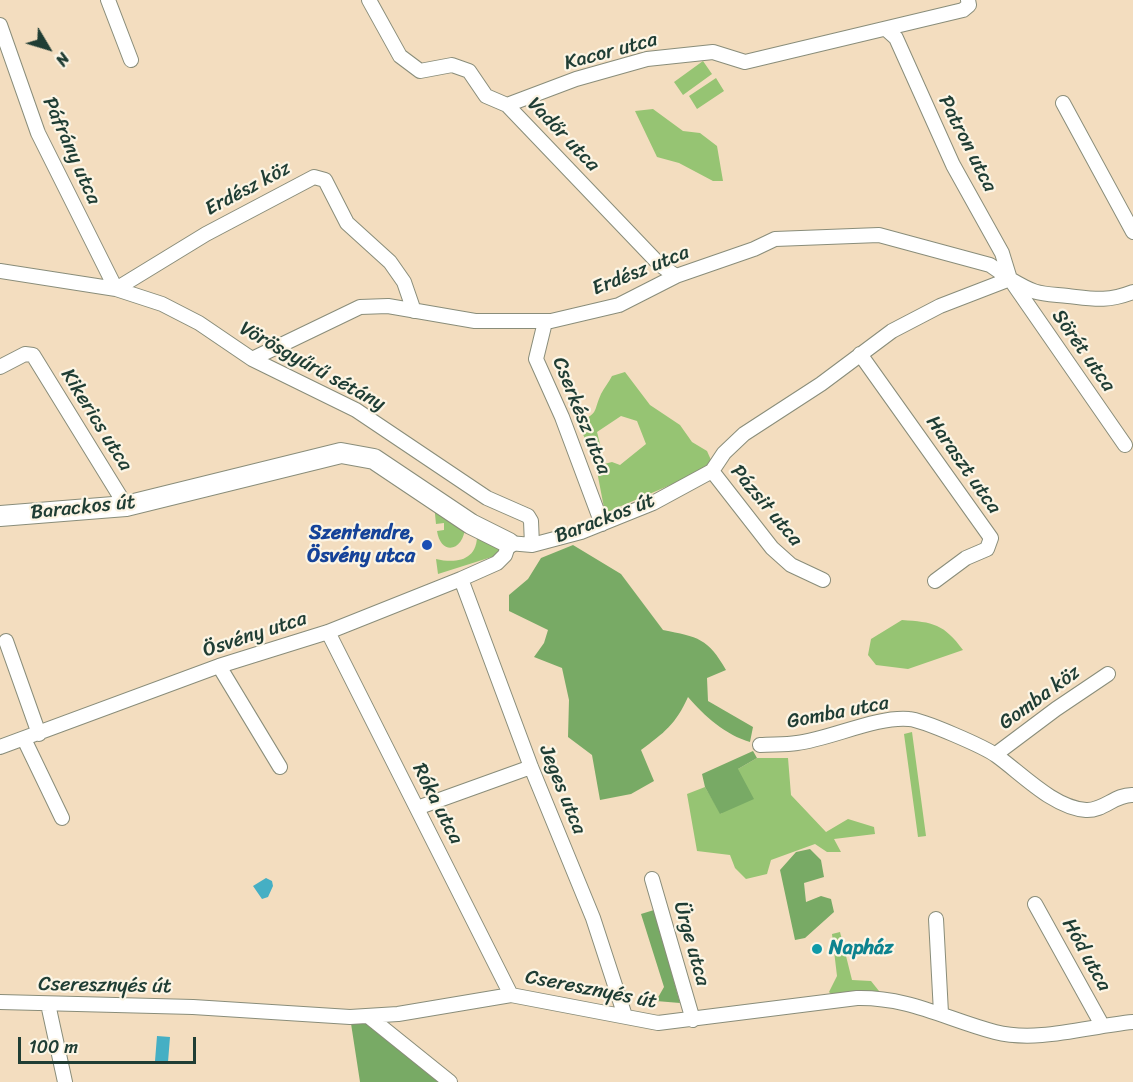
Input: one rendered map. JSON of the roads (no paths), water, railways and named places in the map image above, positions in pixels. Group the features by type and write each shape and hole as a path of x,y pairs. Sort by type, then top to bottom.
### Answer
{"street":[{"path":"108,0 130,60"},
{"name":"Vadőr utca","path":"369,0 400,56 420,71 452,65 469,71 486,96 507,105 660,265 676,276"},
{"name":"Kacor utca","path":"507,105 576,79 647,59 713,52 745,62 963,10 969,2"},
{"name":"Páfrány utca","path":"0,25 38,133 116,289"},
{"name":"Patron utca","path":"886,29 896,38 933,124 953,165 989,228 1010,279"},
{"path":"1062,103 1133,232"},
{"name":"Erdész köz","path":"116,289 206,234 314,177 325,180 347,223 390,262 404,282 414,310"},
{"name":"Erdész utca","path":"252,359 360,307 388,306 475,321 545,322 619,305 676,276 754,249 775,239 879,235 990,265 1010,279"},
{"name":"Vörösgyűrű sétány","path":"0,271 116,289 171,309 199,323 252,359 356,410 487,498 528,516 531,521 532,545"},
{"path":"1010,279 1045,296 1067,296 1092,301 1117,298 1133,292"},
{"name":"Barackos út","path":"0,516 126,506 322,456 356,454 392,469 471,524 509,543 532,545 602,524 653,503 712,471 724,453 744,434 821,384 892,332 940,306 1010,279"},
{"name":"Sörét utca","path":"1010,279 1125,445"},
{"name":"Cserkész utca","path":"545,322 536,359 562,417 602,524"},
{"name":"Kikerics utca","path":"0,367 25,354 33,355 126,506"},
{"name":"Haraszt utca","path":"860,354 991,538 987,549 966,558 935,581"},
{"name":"Pázsit utca","path":"712,471 772,548 791,565 823,580"},
{"name":"Ösvény utca","path":"0,747 219,666 328,632 461,579 497,563 506,555 509,543"},
{"name":"Jeges utca","path":"461,579 531,767 593,918 625,1016"},
{"name":"Róka utca","path":"328,632 511,995"},
{"path":"6,641 39,734"},
{"path":"219,666 280,768"},
{"name":"Gomba köz","path":"996,754 1108,674"},
{"name":"Gomba utca","path":"760,745 797,743 886,721 909,719 996,754 1047,795 1079,808 1099,808 1124,794 1133,795"},
{"path":"24,739 62,818"},
{"path":"417,808 531,767"},
{"name":"Ürge utca","path":"652,879 693,1020"},
{"name":"Hód utca","path":"1035,904 1102,1025"},
{"path":"936,919 941,1013"},
{"name":"Cseresznyés út","path":"0,1002 193,1007 368,1016 398,1014 511,995 658,1023 857,998 900,1000 996,1032 1016,1035 1040,1035 1133,1022"},
{"path":"48,1004 65,1082"},
{"path":"368,1016 450,1082"}],"water":[{"path":"266,878 272,881 273,886 268,897 262,899 253,886"},
{"path":"157,1036 170,1037 168,1062 155,1061"}],"place":[{"name":"Szentendre, Ösvény utca","path":"427,545"},
{"name":"Napház","path":"817,949"}]}
